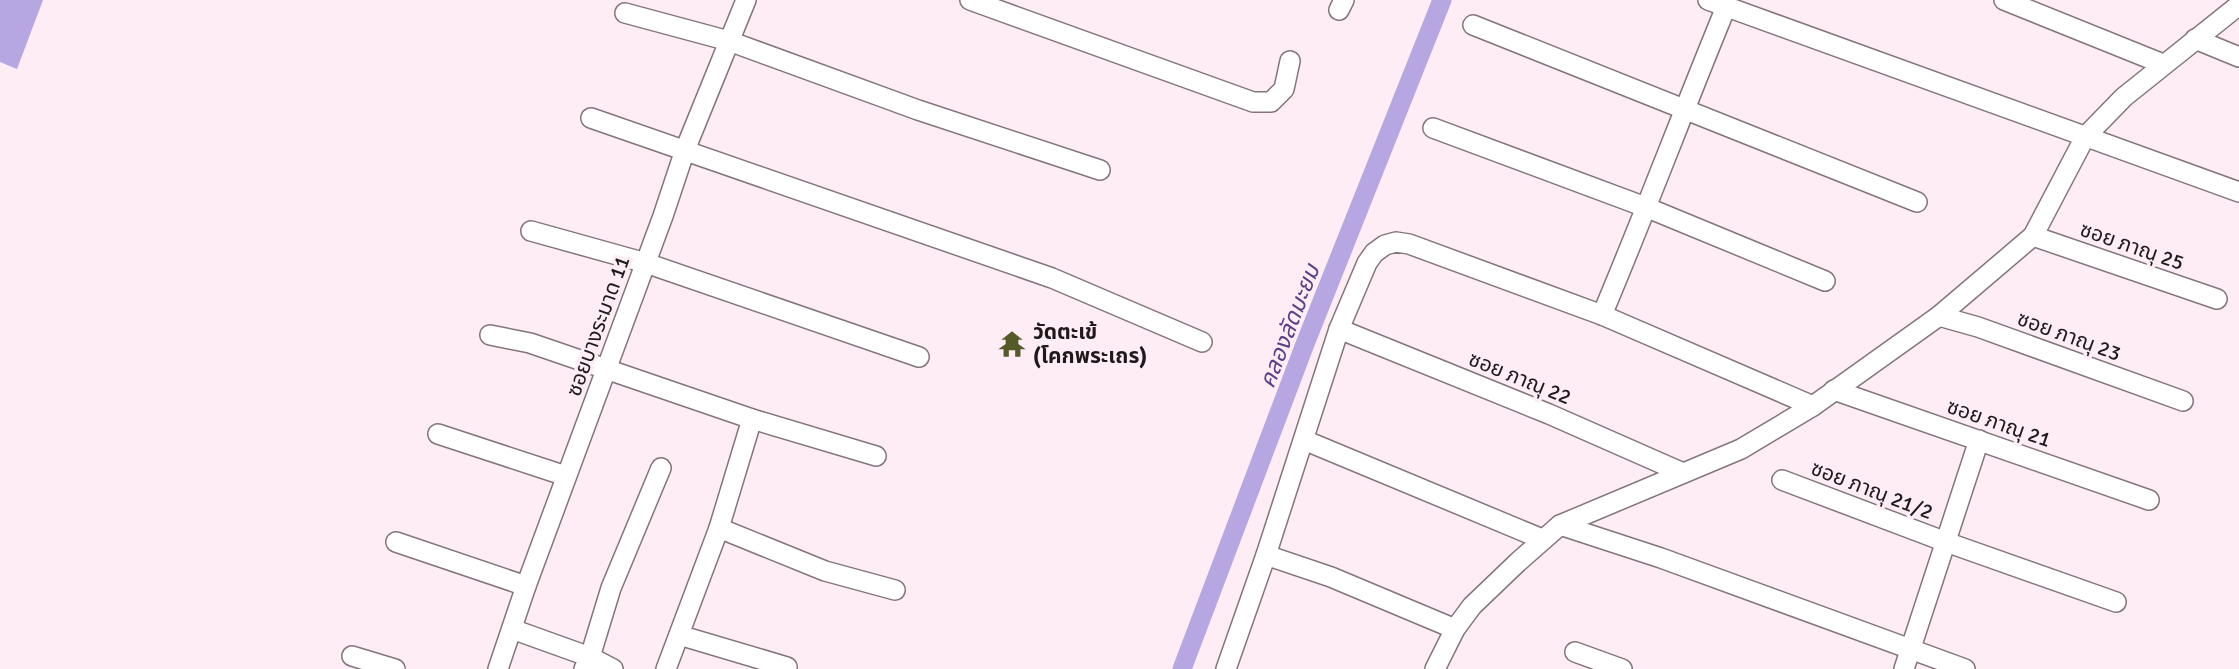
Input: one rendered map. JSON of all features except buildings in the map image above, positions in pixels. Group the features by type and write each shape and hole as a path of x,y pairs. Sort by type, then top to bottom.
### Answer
{"street":[{"name":"ซอยบางระมาด 11","path":"498,669 685,150 746,0"},
{"path":"970,0 1253,102 1270,102 1284,89 1290,61"},
{"path":"2004,0 2163,64"},
{"path":"1602,315 1648,208 1684,109 1717,3 2239,192"},
{"path":"1435,669 1455,629 1472,606 1560,525 1741,449 1813,406 1939,316 2033,236 2085,136 2123,97 2239,5"},
{"path":"625,13 729,41 918,110 1100,170"},
{"path":"1473,25 1917,202"},
{"path":"2195,39 2239,57"},
{"path":"591,118 1052,278 1202,342"},
{"path":"1433,128 1648,208 1825,281"},
{"path":"531,232 646,263 919,357"},
{"name":"ซอย ภาณุ 25","path":"2033,236 2217,299"},
{"path":"1226,669 1339,329 1367,263 1385,244 1409,244 1602,315 1813,406"},
{"name":"ซอย ภาณุ 23","path":"1939,316 1978,327 2183,401"},
{"name":"ซอย ภาณุ 22","path":"1339,329 1549,414 1683,473"},
{"path":"490,335 530,343 752,419 876,456"},
{"name":"ซอย ภาณุ 21","path":"1834,390 2149,500"},
{"path":"666,669 719,528 752,419"},
{"path":"438,434 566,475"},
{"path":"1304,440 1542,539"},
{"path":"1903,669 1979,440"},
{"path":"587,663 611,589 661,468"},
{"name":"ซอย ภาณุ 21/2","path":"1782,480 2116,602"},
{"path":"1560,525 1661,558 1965,669"},
{"path":"719,528 825,571 895,590"},
{"path":"396,542 526,586"},
{"path":"1266,555 1331,577 1455,629"},
{"path":"512,629 587,663 613,669"},
{"path":"679,635 787,667"},
{"path":"1575,652 1622,669"},
{"path":"352,656 395,669"}],"shaded area":[{"path":"0,0 43,0 17,69 0,62"}],"waterway":[{"name":"คลองลัดมะยม","path":"1182,669 1305,344 1442,0"}],"place":[{"name":"วัดตะเข้ (โคกพระเถร)","path":"1012,344"}]}
